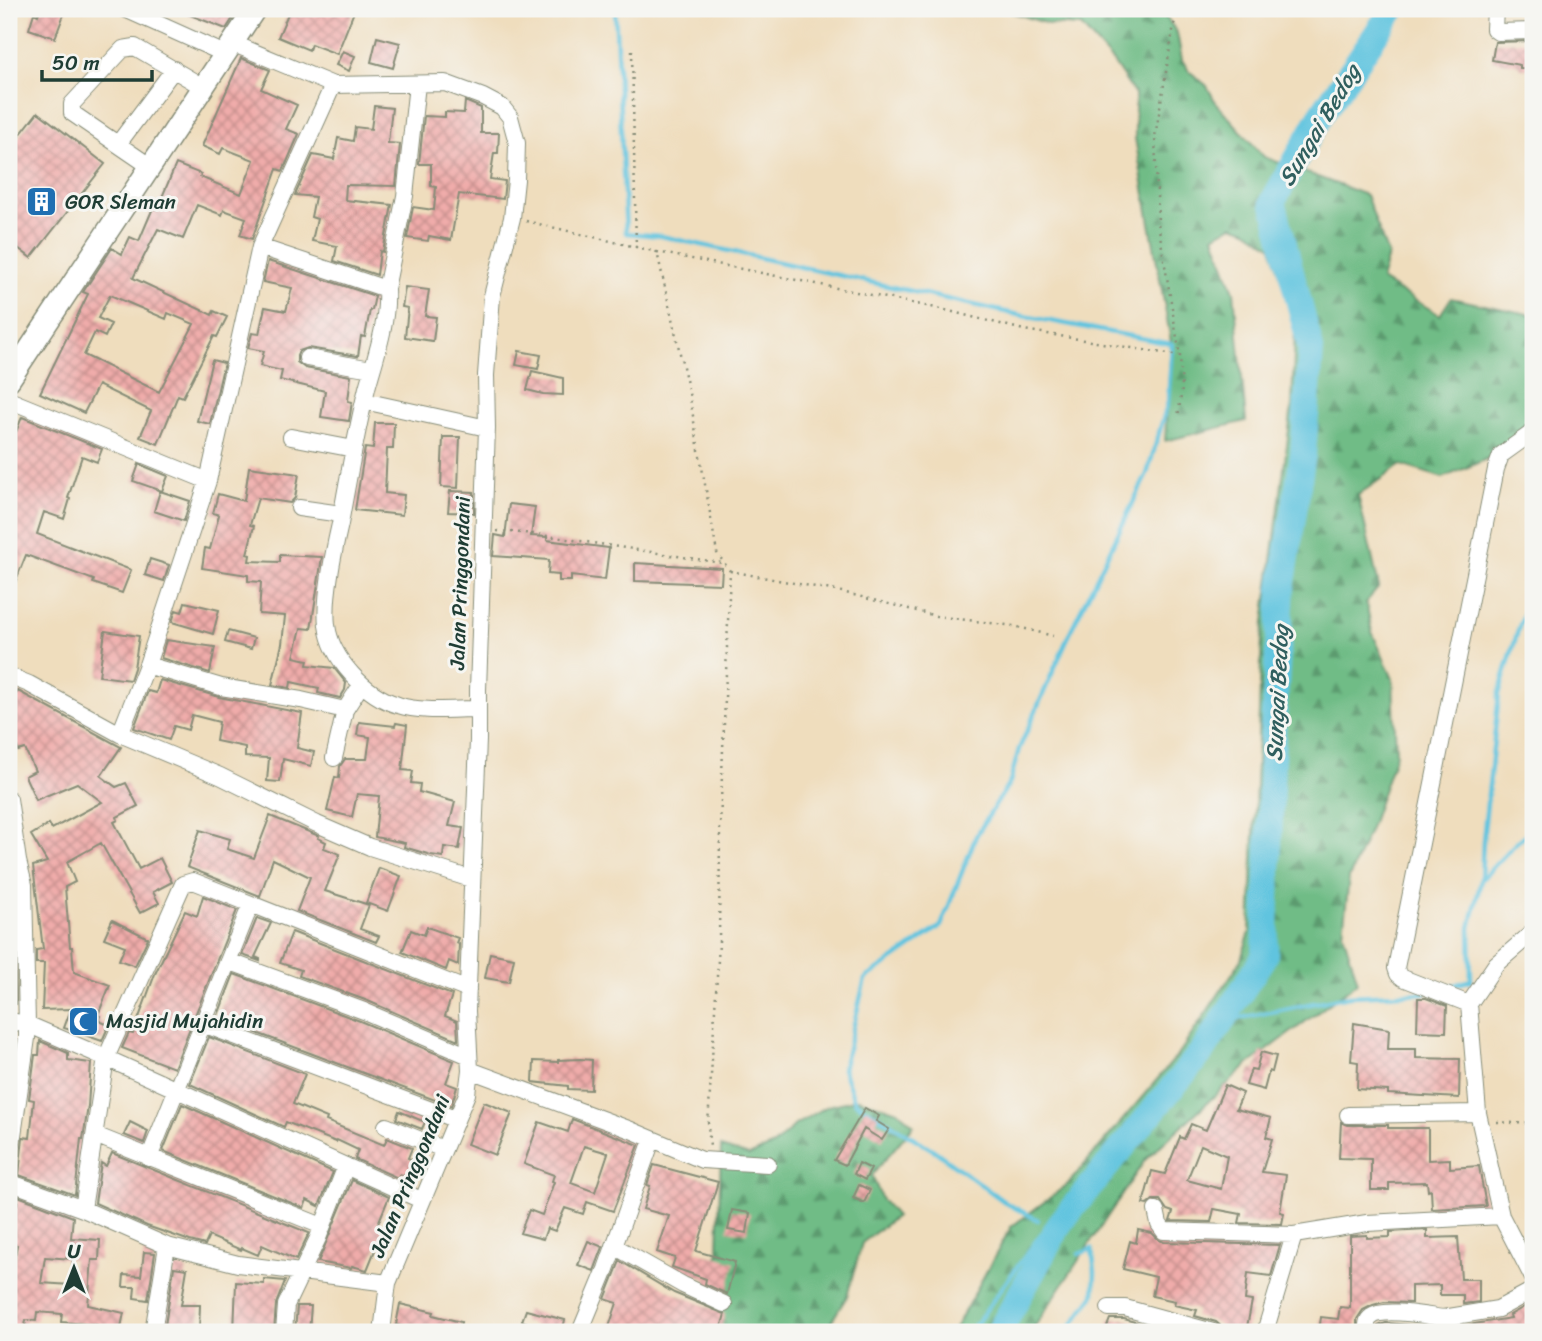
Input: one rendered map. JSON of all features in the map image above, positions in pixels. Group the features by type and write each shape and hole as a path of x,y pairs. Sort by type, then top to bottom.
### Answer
{"main road":[{"path":"9,380 255,9"}],"street":[{"name":"Jalan Pringgondani","path":"125,9 333,85 445,83 462,88 493,101 510,117 517,142 512,218 492,296 486,375 487,428 477,787 471,879 468,990 470,1063 467,1094 388,1283 382,1332"},
{"path":"1495,9 1494,29 1498,32 1533,32"},
{"path":"151,167 72,113 72,104 123,48 135,47 203,87"},
{"path":"118,144 174,69"},
{"path":"416,84 405,196 386,289 387,311 364,401 341,514 332,561 327,623 338,653 361,685 384,700 419,709 478,709"},
{"path":"120,734 147,666 208,481 260,247 333,85"},
{"path":"260,247 386,289"},
{"path":"307,358 372,369"},
{"path":"9,400 208,481"},
{"path":"364,401 487,428"},
{"path":"1469,1004 1403,978 1396,968 1496,469 1502,455 1533,432"},
{"path":"291,438 354,449"},
{"path":"299,508 341,514"},
{"path":"147,666 220,687 345,710"},
{"path":"9,676 29,684 120,734 220,776 370,847 471,879"},
{"path":"334,758 345,710 361,685"},
{"path":"9,799 13,863 24,885 27,1024 9,1163"},
{"path":"83,1209 106,1058 183,884 193,881 468,990"},
{"path":"149,1158 251,904"},
{"path":"1533,932 1496,964 1469,1004 1479,1117 1502,1216 1533,1279"},
{"path":"228,961 364,1011 470,1063 702,1160 768,1164"},
{"path":"9,1021 27,1024 106,1058 421,1200"},
{"path":"203,1024 455,1119"},
{"path":"1348,1115 1479,1117"},
{"path":"386,1126 443,1149"},
{"path":"95,1135 322,1226"},
{"path":"580,1332 652,1140"},
{"path":"284,1332 286,1305 346,1166"},
{"path":"9,1182 83,1209 167,1246 238,1264 388,1283"},
{"path":"1156,1210 1158,1224 1164,1231 1294,1235 1367,1223 1502,1216"},
{"path":"1265,1332 1294,1235"},
{"path":"614,1245 683,1285 724,1304"},
{"path":"153,1332 167,1246"},
{"path":"1367,1332 1368,1320 1372,1315 1404,1313 1443,1325 1497,1309 1533,1290"},
{"path":"1109,1308 1125,1308 1213,1332"},
{"path":"1151,1332 1158,1317"}],"path":[{"path":"1173,9 1175,19 1155,137 1158,223 1180,356 1182,389 1178,417"},
{"path":"632,50 636,248"},
{"path":"512,218 657,253 929,307 1024,330 1180,356"},
{"path":"657,253 689,393 717,553 730,571 718,952 708,1125 711,1161"},
{"path":"483,530 535,534 724,563"},
{"path":"730,571 842,592 936,616 1014,626 1053,636"},
{"path":"1479,1117 1533,1124"}],"green space":[{"path":"1002,9 1161,9 1177,33 1182,60 1189,71 1207,86 1216,103 1264,157 1366,195 1388,255 1381,280 1440,315 1451,298 1533,315 1533,433 1507,450 1443,478 1401,465 1358,495 1379,587 1366,602 1372,632 1393,679 1396,754 1349,878 1343,933 1358,982 1249,1064 1145,1160 1031,1332 953,1332 1011,1227 1068,1184 1178,1055 1240,962 1250,932 1262,638 1292,406 1295,330 1272,247 1247,230 1233,225 1214,236 1234,292 1246,421 1165,441 1171,342 1135,138 1135,95 1113,62 1081,26 1048,24"},
{"path":"858,1099 898,1111 914,1125 872,1175 882,1200 896,1216 862,1243 847,1296 825,1332 711,1332 718,1253 721,1147 749,1156 774,1145 795,1125 828,1106"}],"building":[{"path":"40,9 66,9 55,38 29,29 34,13 38,15"},
{"path":"175,9 239,9 226,29"},
{"path":"290,9 355,9 337,54 311,44 309,50 278,37"},
{"path":"377,37 400,43 393,68 371,62"},
{"path":"1533,41 1533,69 1492,60 1495,42"},
{"path":"343,51 355,56 349,71 336,65"},
{"path":"241,58 270,70 261,89 297,105 286,129 299,134 283,171 277,169 252,239 240,235 246,218 224,210 222,215 197,205 183,239 158,229 133,278 212,315 214,311 227,317 217,337 214,336 183,397 178,395 158,444 140,437 151,411 98,385 84,413 40,393 88,294 83,292 112,248 122,254 130,237 139,241 153,208 157,209 176,164 241,194 254,160 223,148 220,154 202,146","holes":["110,295 166,319 168,313 194,324 159,392 84,355 95,332 105,337 111,324 98,318"]},
{"path":"465,101 481,108 481,133 499,133 498,153 494,153 490,179 505,181 503,199 459,194 451,240 429,236 428,241 407,238 413,207 434,210 436,187 431,186 431,164 419,164 424,116 445,117 445,112 464,113"},
{"path":"374,106 392,108 388,143 400,144 396,186 346,185 345,200 392,205 377,275 334,261 337,246 312,241 317,219 311,217 315,197 295,195 313,155 334,159 338,138 353,141 355,127 371,129"},
{"name":"GOR Sleman","path":"38,112 105,164 31,258 9,241 9,149"},
{"path":"268,261 375,296 365,337 361,336 358,356 308,348 299,351 297,356 297,362 305,368 351,376 348,401 352,402 349,421 321,417 325,391 280,380 282,371 260,366 264,351 248,348 252,333 259,334 265,307 286,311 292,288 263,282"},
{"path":"405,287 429,290 425,316 436,317 433,341 405,337 408,308 402,307"},
{"path":"519,351 541,355 538,369 516,365"},
{"path":"212,360 224,363 210,424 197,421"},
{"path":"532,371 563,378 563,395 527,390"},
{"path":"22,417 102,449 97,462 82,456 64,519 44,512 37,534 131,570 122,593 26,555 9,598 9,449"},
{"path":"375,423 394,423 393,449 387,449 385,493 404,495 402,515 355,510 365,448 373,449"},
{"path":"443,437 460,437 458,488 441,487"},
{"path":"139,464 168,476 162,491 133,481"},
{"path":"249,467 299,474 295,498 290,503 258,498 250,525 254,526 247,554 250,555 249,561 280,562 280,555 322,557 311,629 301,628 294,657 308,660 307,665 334,668 346,683 340,698 318,693 319,688 291,682 290,688 272,685 282,644 285,616 259,614 261,582 248,581 248,575 202,568 205,548 210,549 219,515 213,513 218,494 244,501"},
{"path":"160,491 190,501 184,521 154,511"},
{"path":"450,491 474,492 474,513 448,512"},
{"path":"509,504 535,507 531,536 609,548 605,580 571,576 571,581 559,581 559,575 548,574 549,560 493,556 495,535 505,537"},
{"path":"150,559 169,565 164,581 145,575"},
{"path":"635,563 722,568 721,584 635,581"},
{"path":"185,602 219,610 213,634 172,622 176,610 182,612"},
{"path":"105,631 139,636 130,680 99,676"},
{"path":"228,631 254,638 251,649 225,642"},
{"path":"166,640 215,647 210,673 161,658"},
{"path":"160,680 219,697 302,713 297,748 314,752 311,766 283,759 280,782 267,781 269,758 245,757 245,747 216,741 219,722 192,715 188,730 174,726 169,740 134,728 148,691 156,693"},
{"path":"18,691 121,747 101,776 116,787 126,783 138,806 117,817 118,820 114,822 139,869 160,858 172,882 153,892 159,903 140,913 101,843 67,862 75,882 65,887 74,972 110,985 98,1015 101,1016 99,1021 109,1025 102,1041 64,1028 71,1009 42,1010 44,963 36,963 36,950 43,949 33,866 47,862 31,835 49,824 52,829 102,802 77,783 36,800 25,776 35,771 25,749 18,751 10,721 17,712 9,707 9,703"},
{"path":"359,722 407,725 402,770 413,771 411,783 420,784 419,792 455,802 449,826 463,828 459,849 444,847 443,857 404,847 405,843 375,837 379,796 357,794 352,817 327,811 335,777 339,778 340,766 345,759 367,759 370,737 357,735"},
{"path":"270,816 319,836 318,838 326,842 324,848 340,854 325,891 369,905 360,929 379,936 376,942 297,911 310,877 273,859 260,896 187,867 200,830 230,839 227,849 254,858"},
{"path":"379,868 401,876 388,911 366,903"},
{"path":"9,874 14,886 15,950 9,950"},
{"path":"203,896 237,910 174,1068 122,1048 129,1033 133,1034 155,974 185,911 197,916"},
{"path":"257,918 271,923 255,957 260,961 242,955"},
{"path":"112,920 148,938 135,966 119,960 125,946 104,938"},
{"path":"427,927 458,938 458,965 449,961 446,970 402,952 411,930 424,935"},
{"path":"292,932 452,995 445,1016 457,1021 458,1040 368,1001 299,976 301,970 280,963"},
{"path":"9,952 15,952 16,1004 9,1004"},
{"path":"490,953 514,958 509,982 485,978"},
{"path":"234,974 360,1021 454,1061 446,1083 457,1087 451,1106 217,1018"},
{"path":"1418,998 1426,998 1447,1006 1446,1032 1417,1031"},
{"path":"1354,1023 1389,1029 1388,1049 1416,1049 1416,1058 1460,1059 1459,1098 1388,1094 1388,1091 1357,1089 1358,1062 1351,1061"},
{"path":"209,1037 305,1074 293,1104 384,1145 387,1138 412,1148 408,1158 417,1162 410,1178 400,1174 398,1178 355,1159 358,1150 337,1140 336,1142 286,1122 284,1127 190,1084"},
{"path":"40,1041 68,1053 68,1060 91,1063 88,1106 81,1139 75,1195 19,1175 23,1137 30,1138 34,1100 29,1099 35,1055 39,1055"},
{"path":"1261,1052 1276,1056 1264,1090 1246,1085 1251,1069 1256,1070"},
{"path":"592,1060 591,1090 568,1089 568,1086 533,1082 534,1061"},
{"path":"1225,1085 1243,1093 1236,1109 1271,1118 1266,1137 1272,1139 1262,1172 1286,1175 1280,1212 1284,1213 1282,1224 1239,1223 1241,1214 1214,1209 1211,1222 1170,1221 1173,1212 1167,1210 1160,1200 1143,1204 1152,1171 1165,1174 1180,1137 1184,1139 1191,1124 1206,1130","holes":["1201,1145 1227,1156 1221,1189 1187,1180"]},
{"path":"484,1102 512,1113 495,1155 467,1144"},
{"path":"182,1104 333,1172 319,1206 307,1200 304,1208 163,1151"},
{"path":"865,1108 879,1116 876,1121 889,1129 882,1140 864,1129 845,1165 834,1160"},
{"path":"399,1111 425,1122 422,1129 396,1119"},
{"path":"572,1119 639,1145 613,1211 587,1202 583,1214 565,1208 555,1231 547,1228 543,1239 520,1233 529,1210 542,1215 554,1182 554,1175 524,1164 539,1122 568,1132","holes":["584,1146 608,1153 595,1192 571,1183"]},
{"path":"130,1122 148,1131 144,1143 124,1135"},
{"path":"1341,1122 1348,1125 1388,1125 1388,1128 1428,1128 1428,1160 1450,1159 1450,1168 1479,1166 1486,1206 1432,1209 1431,1190 1428,1191 1427,1182 1389,1183 1389,1190 1371,1190 1371,1159 1339,1158"},
{"path":"112,1153 309,1233 296,1260 262,1245 258,1255 209,1236 205,1245 190,1241 95,1203 101,1163 106,1166"},
{"path":"859,1163 871,1169 865,1180 854,1174"},
{"path":"654,1165 718,1182 696,1251 735,1262 727,1294 705,1284 706,1279 672,1267 675,1258 657,1252 669,1216 643,1209"},
{"path":"352,1180 389,1197 377,1226 384,1228 367,1270 318,1262"},
{"path":"859,1185 870,1190 864,1203 853,1198"},
{"path":"18,1196 73,1217 71,1238 100,1240 99,1260 92,1260 88,1305 124,1313 120,1332 96,1332 97,1325 61,1322 62,1314 37,1312 36,1321 26,1320 24,1332 9,1330 9,1271 12,1272 17,1245 9,1243 9,1235 13,1204 17,1204","holes":["45,1257 73,1259 71,1285 41,1283"]},
{"path":"732,1210 750,1213 747,1233 728,1230"},
{"path":"1138,1230 1152,1233 1164,1242 1280,1245 1271,1276 1248,1273 1245,1300 1252,1301 1246,1332 1223,1328 1216,1322 1195,1316 1197,1310 1152,1296 1156,1277 1123,1269 1130,1241 1136,1243"},
{"path":"1427,1230 1427,1238 1458,1237 1461,1279 1479,1279 1479,1302 1463,1304 1463,1295 1440,1295 1440,1285 1411,1286 1411,1303 1384,1302 1363,1310 1357,1319 1357,1332 1319,1331 1321,1317 1338,1319 1340,1307 1350,1308 1350,1236 1390,1237 1390,1232"},
{"path":"588,1241 603,1247 594,1271 578,1265"},
{"path":"144,1252 155,1253 148,1300 134,1298 135,1287 123,1287 124,1275 141,1276"},
{"path":"620,1261 674,1293 725,1314 720,1332 608,1330 617,1303 605,1299"},
{"path":"174,1267 187,1269 181,1305 200,1305 199,1332 164,1332"},
{"path":"264,1279 285,1281 276,1304 274,1332 234,1332 236,1282 264,1284"},
{"path":"1533,1302 1533,1332 1462,1332 1462,1326 1511,1318 1510,1315"},
{"path":"400,1304 461,1322 459,1332 413,1332 413,1329 396,1325"},
{"path":"297,1306 311,1306 309,1332 295,1332"},
{"path":"526,1310 565,1320 562,1332 534,1332 536,1326 522,1321"},
{"path":"1110,1319 1124,1319 1165,1332 1105,1332"},
{"path":"1386,1323 1433,1327 1433,1332 1377,1332 1378,1326"}],"waterway":[{"path":"615,9 626,233 661,236 1019,315 1172,344 1168,402 1147,474 1072,628 1019,749 1010,782 976,836 941,926 865,979 843,1069 855,1102 935,1151 1006,1203 1038,1220"},
{"name":"Sungai Bedog","path":"999,1332 1060,1223 1205,1048 1265,955 1273,733 1282,588 1303,454 1311,349 1273,201 1321,115 1393,9"},
{"path":"1481,880 1499,694 1519,627 1533,593"},
{"path":"1445,988 1471,980 1470,928 1481,880 1533,829"},
{"path":"1221,1022 1349,996 1426,993"},
{"path":"970,1332 1041,1234"},
{"path":"1067,1332 1094,1295 1092,1249 1079,1254"}],"place":[{"name":"GOR Sleman","path":"42,202"},
{"name":"Masjid Mujahidin","path":"83,1021"}]}
